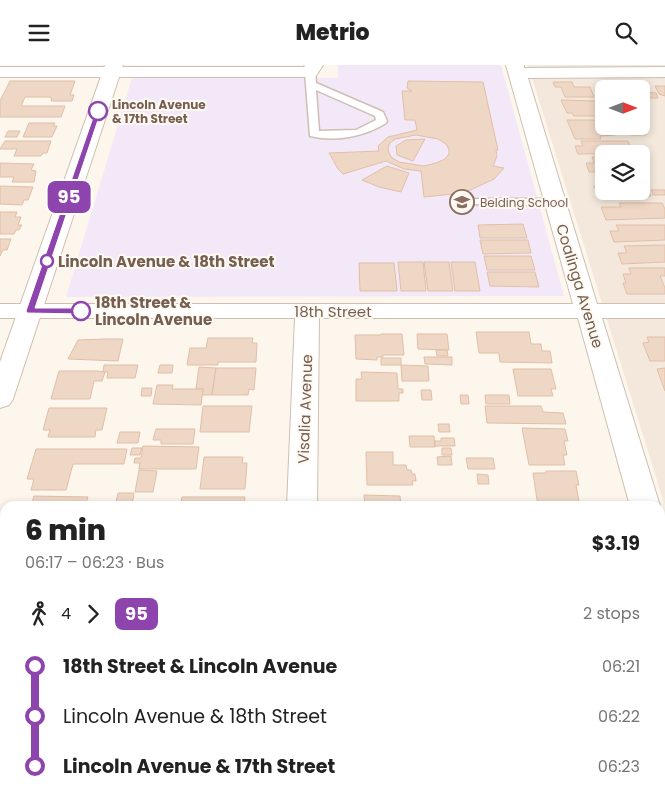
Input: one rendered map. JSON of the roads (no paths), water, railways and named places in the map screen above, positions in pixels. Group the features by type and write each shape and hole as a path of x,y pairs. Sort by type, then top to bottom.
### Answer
{"street":[{"path":"0,72 112,68 311,74"},
{"path":"0,399 112,68"},
{"path":"516,69 665,72"},
{"name":"Coalinga Avenue","path":"516,69 644,501"},
{"name":"18th Street","path":"0,311 665,311"},
{"name":"Visalia Avenue","path":"302,501 307,311"}],"lane":[{"path":"311,74 379,114 382,121 368,131 354,134 314,134 311,74"},
{"path":"468,202 554,202"}],"place":[{"name":"Lincoln Avenue & 17th Street","path":"98,111"},
{"name":"Belding School","path":"462,202"},
{"name":"Lincoln Avenue & 18th Street","path":"47,261"},
{"name":"18th Street & Lincoln Avenue","path":"81,311"}]}
